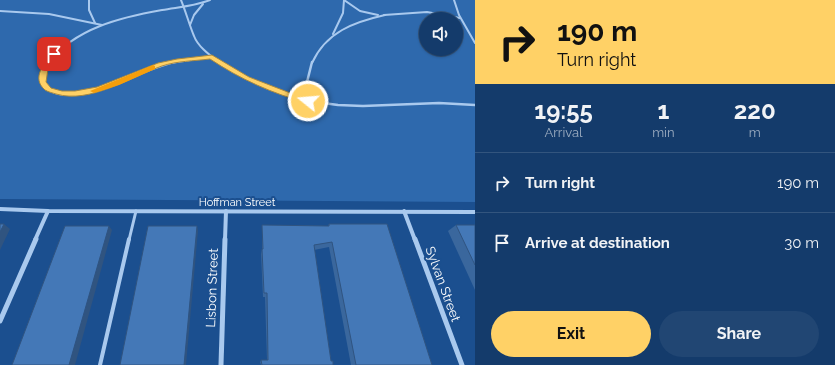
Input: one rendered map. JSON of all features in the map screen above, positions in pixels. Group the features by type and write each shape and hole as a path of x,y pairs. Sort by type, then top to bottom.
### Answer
{"street":[{"name":"Hoffman Street","path":"0,209 48,211 475,212"},
{"path":"0,321 48,211"},
{"name":"Lisbon Street","path":"221,365 226,211"},
{"name":"Sylvan Street","path":"404,211 462,365"}],"lane":[{"path":"89,0 89,10 95,23"},
{"path":"181,0 196,41 212,57 247,78 280,92 308,101 327,104 363,106 414,103 475,105"},
{"path":"210,0 102,25 54,54 42,74 42,83 49,90 62,93 82,93 108,87 160,65 177,61 212,57"},
{"path":"344,0 364,12 374,15 419,13"},
{"path":"308,101 307,78 311,61 317,50 329,38 340,21 344,9 344,0"},
{"path":"454,0 458,12"},
{"path":"190,26 196,11 206,2"},
{"path":"0,11 49,14 102,25"},
{"path":"329,38 351,25 366,19 385,15"},
{"path":"463,22 468,35 475,43"},
{"path":"100,365 136,211"}],"shaded area":[{"path":"0,0 475,0 475,202 0,199"}],"building":[{"path":"0,224 4,224 0,232"},
{"path":"329,224 387,224 432,365 356,365 332,242 314,245 331,361 333,361 333,365 262,365 261,360 268,360 267,293 264,293 262,225 329,226"},
{"path":"456,225 475,225 475,265"},
{"path":"65,226 109,226 69,365 12,365"},
{"path":"148,226 197,226 184,365 120,365"}],"slow traffic":[{"path":"94,91 108,87 153,67"}],"route":[{"path":"54,54 44,69 42,74 42,83 49,90 55,92 75,94 82,93 117,83 160,65 177,61 212,57 217,62 247,78 285,94 308,101"}]}
